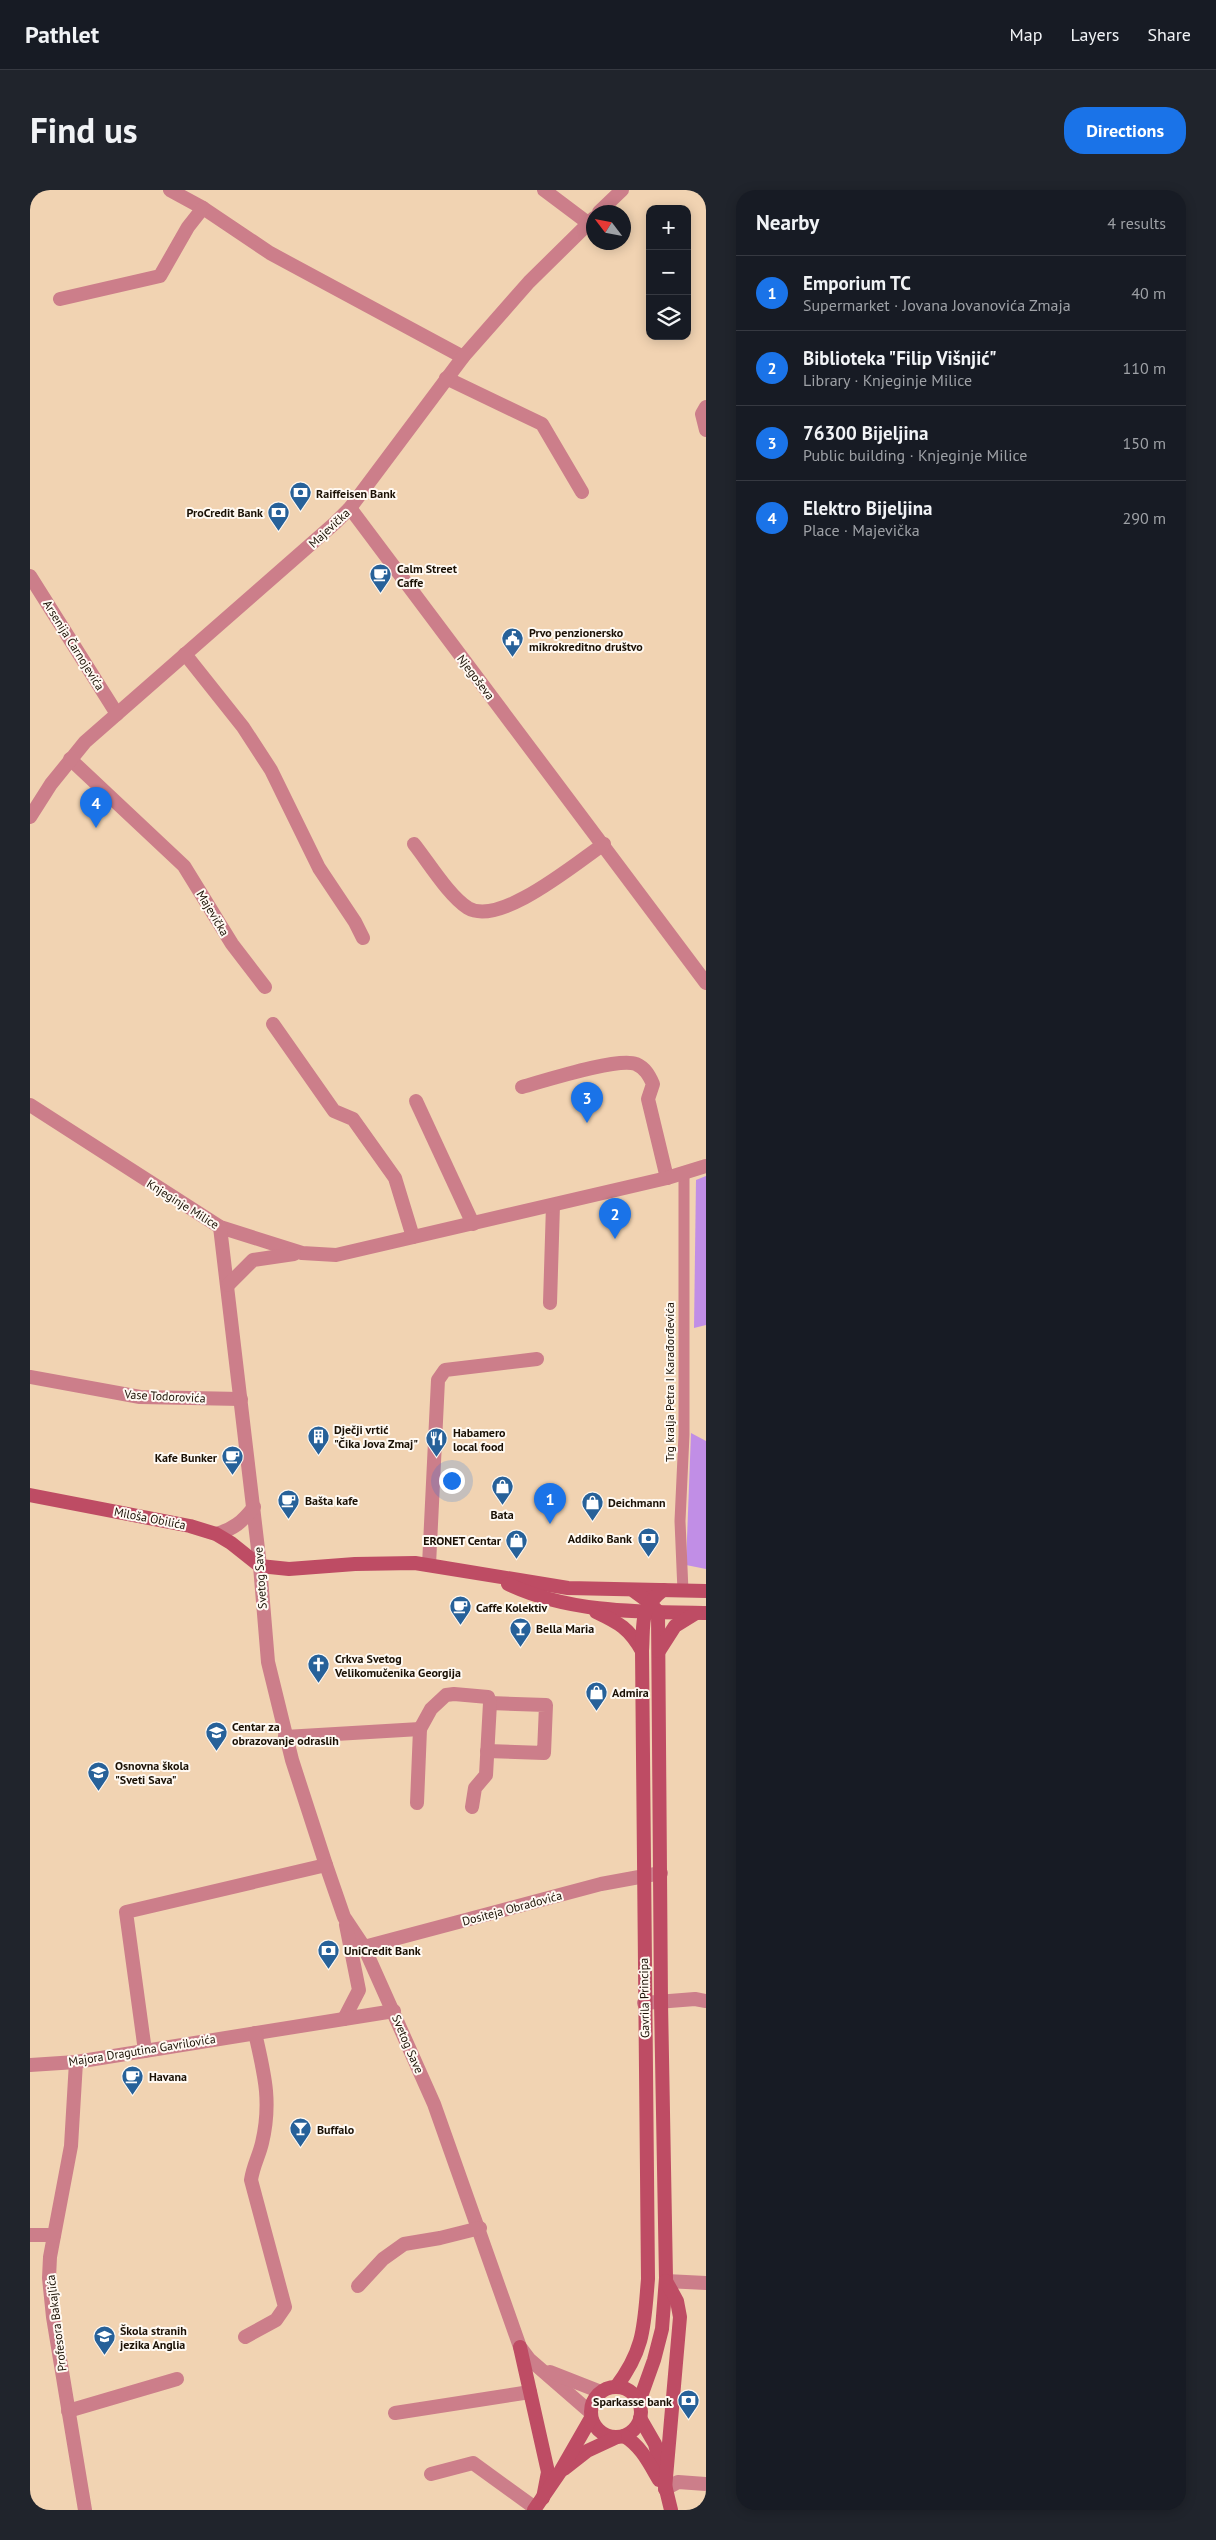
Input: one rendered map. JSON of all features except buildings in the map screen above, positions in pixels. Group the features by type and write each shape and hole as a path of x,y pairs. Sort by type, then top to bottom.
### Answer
{"main road":[{"name":"Miloša Obilića","path":"30,1495 175,1522 216,1534 231,1543 260,1566"},
{"path":"260,1566 288,1569 355,1564 429,1565 497,1578 568,1588 634,1591 706,1591"},
{"path":"497,1578 529,1594 584,1606 701,1613"},
{"path":"651,1609 664,1590"},
{"path":"634,1591 651,1609"},
{"path":"584,1606 620,1624 632,1634 642,1651"},
{"name":"Gavrila Principa","path":"639,2402 654,2360 662,2329 666,2281 661,2002 659,1651 651,1609"},
{"name":"Gavrila Principa","path":"616,2387 635,2358 643,2337 648,2279 642,1651 651,1609"},
{"path":"659,1651 675,1626 701,1613"},
{"path":"665,2489 680,2317 677,2301 666,2281"},
{"path":"520,2347 548,2472 537,2505"},
{"path":"537,2505 560,2472 591,2415 593,2401 601,2392 616,2387 630,2391 639,2402 640,2418 637,2426 619,2437 587,2451 560,2472"},
{"path":"591,2415 599,2432 634,2442 665,2489"},
{"path":"640,2418 655,2444 671,2510"}],"street":[{"path":"170,190 203,208 270,253 463,357"},
{"path":"544,190 586,211"},
{"path":"602,205 610,190"},
{"name":"Majevička","path":"607,205 622,190"},
{"path":"60,299 160,276 188,227 203,208"},
{"name":"Majevička","path":"30,817 70,758 85,742 335,524 350,508 463,357 529,282 586,226"},
{"path":"446,378 542,424 582,492"},
{"path":"706,407 702,414 706,430"},
{"name":"Njegoševa","path":"350,508 604,844 706,983"},
{"name":"Arsenija Čarnojevića","path":"32,581 117,714"},
{"path":"185,654 243,726 271,770 319,868 355,922 363,938"},
{"name":"Majevička","path":"70,758 184,866 232,944 265,987"},
{"path":"414,844 460,902 475,911 489,912 515,904 604,844"},
{"path":"273,1024 334,1112 353,1119 395,1178 413,1237"},
{"path":"522,1087 570,1073 618,1064 635,1064 647,1071 653,1084 648,1098 667,1178"},
{"path":"416,1101 473,1224"},
{"name":"Knjeginje Milice","path":"30,1104 220,1227 302,1253 336,1254 667,1178 706,1166"},
{"name":"Trg kralja Petra I Karađorđevića","path":"683,1591 680,1521 684,1435 684,1173"},
{"path":"550,1304 553,1205"},
{"name":"Svetog Save","path":"220,1227 254,1507 268,1662 285,1736 344,1916 364,1947 434,2104 480,2228 520,2347 591,2415"},
{"path":"228,1285 253,1260 302,1253"},
{"path":"429,1565 438,1380 445,1370 537,1359"},
{"name":"Vase Todorovića","path":"30,1377 140,1397 241,1399"},
{"path":"216,1534 232,1530 242,1522 254,1507"},
{"path":"417,1803 420,1729 431,1709 446,1695 454,1694 488,1697 490,1703 486,1775 476,1788 472,1807"},
{"path":"487,1751 544,1753 546,1705 490,1703"},
{"path":"285,1736 420,1729"},
{"path":"145,2051 126,1912 326,1865"},
{"name":"Dositeja Obradovića","path":"364,1947 643,1875 661,1873"},
{"path":"344,1916 360,1990 344,2019"},
{"path":"644,2003 695,1999 706,2001"},
{"name":"Majora Dragutina Gavrilovića","path":"30,2065 76,2062 394,2011"},
{"path":"245,2337 276,2320 285,2307 251,2180 253,2166 262,2144 268,2090 254,2033"},
{"name":"Profesora Bakajlića","path":"76,2062 70,2146 50,2257 50,2288 85,2510"},
{"path":"358,2286 389,2254 404,2244 440,2238 480,2228"},
{"path":"30,2235 54,2235"},
{"path":"666,2281 706,2282"},
{"path":"539,2367 601,2392"},
{"path":"68,2411 177,2380"},
{"path":"395,2413 530,2392"},
{"path":"431,2474 474,2463 537,2505"},
{"path":"665,2489 678,2482 706,2484"}],"shaded area":[{"path":"706,1176 706,1325 694,1328 696,1180"},
{"path":"691,1433 706,1441 706,1569 686,1565"}],"place":[{"name":"Raiffeisen Bank","path":"300,512"},
{"name":"ProCredit Bank","path":"279,531"},
{"name":"Calm Street Caffe","path":"381,594"},
{"name":"Prvo penzionersko mikrokreditno društvo","path":"513,658"},
{"name":"Elektro Bijeljina","path":"96,828"},
{"name":"76300 Bijeljina","path":"587,1123"},
{"name":"Biblioteka \"Filip Višnjić\"","path":"615,1239"},
{"name":"Dječji vrtić \"Čika Jova Zmaj\"","path":"318,1455"},
{"name":"Habamero local food","path":"437,1458"},
{"name":"Kafe Bunker","path":"233,1476"},
{"name":"Bata","path":"502,1506"},
{"name":"Bašta kafe","path":"289,1519"},
{"name":"Deichmann","path":"592,1521"},
{"name":"Emporium TC","path":"550,1524"},
{"name":"Addiko Bank","path":"648,1557"},
{"name":"ERONET Centar","path":"517,1559"},
{"name":"Caffe Kolektiv","path":"460,1626"},
{"name":"Bella Maria","path":"520,1647"},
{"name":"Crkva Svetog Velikomučenika Georgija","path":"319,1684"},
{"name":"Admira","path":"596,1711"},
{"name":"Centar za obrazovanje odraslih","path":"216,1752"},
{"name":"Osnovna škola \"Sveti Sava\"","path":"99,1791"},
{"name":"UniCredit Bank","path":"328,1969"},
{"name":"Havana","path":"133,2095"},
{"name":"Buffalo","path":"301,2148"},
{"name":"Škola stranih jezika Anglia","path":"104,2356"},
{"name":"Sparkasse bank","path":"688,2420"}]}
